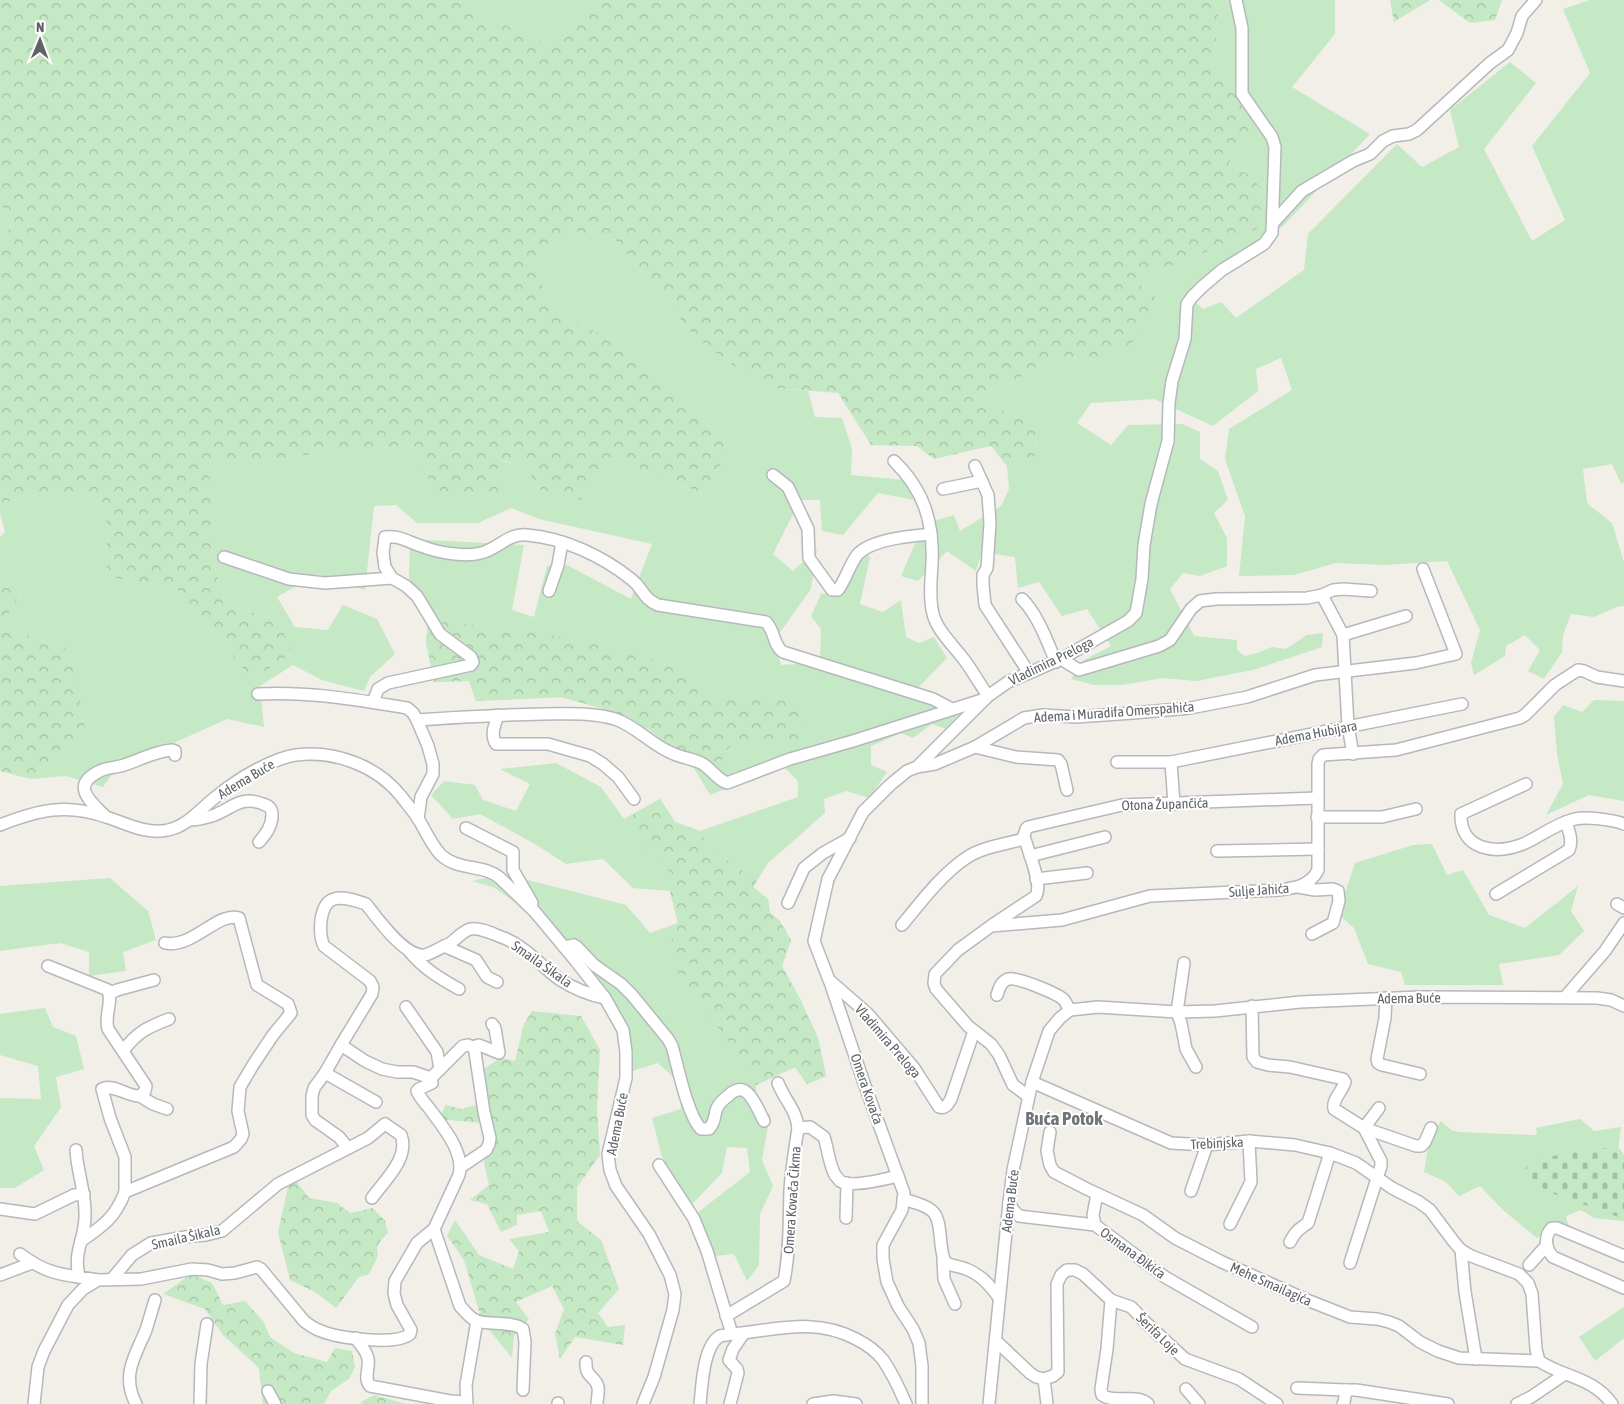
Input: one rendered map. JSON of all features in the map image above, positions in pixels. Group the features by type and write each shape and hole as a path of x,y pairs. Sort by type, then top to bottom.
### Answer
{"street":[{"name":"Vladimira Preloga","path":"974,1031 947,1106 939,1107 914,1068 868,1014 829,980 814,941 828,879 863,812 907,772 917,767 986,698 1008,682 1059,661 1128,622 1136,613 1151,504 1168,441 1169,403 1172,381 1185,339 1187,304 1192,297 1216,276 1264,244 1272,233 1275,147 1272,137 1242,94 1242,28 1236,0"},
{"path":"1273,223 1302,191 1353,161 1370,154 1384,141 1393,136 1409,134 1417,130 1508,50 1517,33 1522,16 1536,0"},
{"path":"417,720 498,715 580,715 615,719 640,731 660,747 674,755 703,764 722,781 727,783 790,759 986,698 966,662 941,630 933,615 931,597 932,534 923,502 907,474 894,461"},
{"path":"975,466 988,495 990,523 988,568 984,575 983,584 985,604 1030,673"},
{"path":"773,475 788,487 808,529 807,553 810,561 832,590 838,590 854,560 863,550 890,540 932,534"},
{"path":"943,489 982,481"},
{"path":"373,702 378,689 388,683 471,665 473,662 472,658 440,634 417,596 406,586 392,578 385,567 383,553 385,536 393,535 420,546 453,554 466,554 482,552 510,537 524,535 562,542 614,567 637,584 648,601 766,622 771,627 778,648 783,652 925,696 952,709"},
{"path":"549,591 558,565 562,542"},
{"path":"224,557 289,579 325,583 392,578"},
{"name":"Adema i Muradifa Omerspahića","path":"917,767 935,764 975,747 1024,718 1044,715 1076,717 1190,708 1247,697 1315,675 1416,663 1456,654 1422,569"},
{"path":"1022,599 1027,604 1059,661 1079,670 1160,646 1170,640 1191,609 1200,601 1216,599 1307,598 1343,589 1371,591"},
{"path":"1322,595 1343,636 1348,726 1353,754"},
{"path":"1343,636 1406,616"},
{"name":"Sulje Jahića","path":"991,926 1062,920 1150,896 1278,890 1306,884 1314,878 1318,870 1317,798 1319,759 1323,755 1396,750 1520,718 1555,685 1578,670 1584,671 1596,678 1624,681"},
{"path":"258,694 295,694 373,702 407,708 417,720 433,764 433,774 421,796 418,819"},
{"name":"Adema Hubijara","path":"1117,762 1171,762 1462,704"},
{"path":"498,715 493,732 496,744 548,744 590,756 618,777 634,799"},
{"path":"975,747 1016,757 1058,760 1061,764 1067,790"},
{"path":"106,816 84,793 84,786 98,771 124,765 166,750 174,751 175,755"},
{"name":"Adema Buće","path":"0,825 36,812 71,809 106,816 141,830 167,830 178,827 216,796 254,771 276,760 295,755 316,754 334,756 351,761 382,777 399,794 418,819 442,856 465,867 495,873 535,912 564,947 605,998 623,1030 626,1052 626,1078 608,1154 610,1170 616,1186 648,1234 670,1275 675,1294 654,1377 643,1404"},
{"path":"1171,762 1174,804"},
{"path":"1526,784 1461,814 1468,841 1477,846 1508,848 1522,844 1577,818 1624,824"},
{"name":"Otona Župančića","path":"1024,839 1024,832 1028,827 1094,813 1114,806 1317,798"},
{"path":"188,820 214,815 237,802 251,801 260,803 270,807 273,812 270,828 259,842"},
{"path":"1317,817 1382,817 1416,809"},
{"path":"1496,894 1569,850 1571,839 1566,822"},
{"name":"Adema Buće","path":"466,828 514,852 513,870 530,899 535,912"},
{"path":"1030,856 1105,837"},
{"path":"788,903 804,868 824,853 850,838"},
{"path":"902,925 930,891 967,857 994,846 1024,839 1036,879 1038,892 1036,896 958,950 942,965 934,977 934,983 941,996 974,1031 991,1044 999,1055 1013,1085 1028,1096"},
{"path":"1217,851 1318,849"},
{"path":"1036,879 1087,873"},
{"path":"1298,887 1338,891 1339,901 1333,922 1312,934"},
{"path":"348,1148 339,1137 315,1120 312,1115 312,1096 314,1088 326,1073 369,1000 373,987 370,981 324,946 320,940 321,917 327,904 334,899 347,899 366,904 378,921 418,962 441,979 460,989"},
{"path":"125,1192 234,1146 241,1139 243,1134 238,1111 240,1087 268,1042 291,1013 285,1001 257,985 239,918 236,917 216,924 180,944 172,945 165,943"},
{"path":"1566,997 1605,951 1624,923"},
{"name":"Smaila Šikala","path":"409,951 425,955 455,941 466,931 471,929 478,930 506,939 528,952 559,979 593,996 605,998"},
{"path":"564,947 574,945 578,947 594,965 621,984 663,1033 672,1046 691,1110 696,1123 701,1128 709,1129 715,1121 717,1108 733,1091 741,1089 749,1093 764,1120"},
{"path":"444,946 476,960 487,976 497,982"},
{"path":"1184,963 1177,1012 1186,1049 1196,1067"},
{"path":"48,966 108,990 106,1022 112,1036 146,1086 145,1091 140,1096"},
{"path":"997,995 999,986 1007,980 1017,979 1064,999 1070,1010"},
{"path":"109,994 154,980"},
{"name":"Omera Kovača","path":"829,980 904,1193 903,1199"},
{"path":"1386,998 1378,1063 1382,1066 1420,1074"},
{"name":"Adema Buće","path":"989,1404 1013,1170 1028,1096 1049,1031 1070,1010 1098,1007 1177,1012 1215,1011 1300,1002 1386,998 1597,998 1611,1000 1624,1006"},
{"path":"1252,1006 1253,1057 1257,1062 1343,1079 1346,1082 1333,1103 1334,1109 1364,1128 1416,1146 1421,1146 1425,1142 1431,1128"},
{"path":"406,1007 437,1052 440,1069"},
{"path":"123,1051 131,1040 144,1028 168,1019"},
{"path":"461,1168 451,1141 417,1091 432,1082 431,1078 463,1046 473,1047 479,1045 499,1053 495,1028 492,1024"},
{"path":"341,1045 365,1061 382,1069 397,1072 414,1072 431,1078"},
{"path":"20,1254 32,1263 50,1272 98,1280 142,1278 192,1269 208,1270 222,1274 235,1274 257,1267 261,1269 304,1321 323,1332 356,1338 388,1340 407,1336 410,1334 410,1330 397,1305 394,1293 395,1281 417,1243 434,1229 461,1168 486,1150 489,1144 490,1138 484,1112 479,1068 473,1047"},
{"path":"326,1073 376,1102"},
{"name":"Trebinjska","path":"1032,1082 1171,1143 1207,1145 1249,1141 1295,1145 1330,1153 1356,1163 1430,1210 1461,1250 1471,1256 1519,1274 1528,1283 1532,1294 1536,1349 1539,1361"},
{"path":"778,1083 796,1115 798,1128"},
{"path":"81,1241 104,1226 117,1210 125,1192 125,1157 110,1118 102,1089 108,1087 140,1096 153,1104 167,1109"},
{"path":"1364,1128 1379,1108"},
{"name":"Smaila Šikala","path":"112,1279 132,1255 151,1243 222,1231 278,1184 368,1138 386,1124 400,1135 403,1147 401,1158 372,1198"},
{"name":"Omera Kovača Čikma","path":"726,1316 784,1281 790,1189 798,1128 810,1127 824,1137 834,1173 839,1181 848,1183"},
{"path":"1350,1262 1381,1166 1381,1161 1364,1128"},
{"name":"Mehe Smailagića","path":"1050,1132 1048,1151 1050,1165 1054,1172 1097,1194 1143,1214 1175,1238 1222,1262 1350,1318 1377,1319 1399,1326 1420,1342 1459,1358 1539,1361"},
{"path":"1230,1224 1251,1182 1249,1141"},
{"path":"1191,1191 1207,1145"},
{"path":"76,1150 77,1168 84,1194 86,1217 77,1251 76,1264 79,1277"},
{"path":"1290,1242 1296,1231 1308,1223 1330,1153"},
{"path":"659,1165 694,1220 707,1251 732,1334"},
{"path":"846,1218 848,1183 880,1181 898,1176"},
{"path":"0,1209 35,1214 74,1195 84,1194"},
{"path":"1095,1225 1093,1215 1097,1194"},
{"path":"922,1404 922,1366 919,1343 887,1282 883,1259 883,1246 902,1210 903,1199 929,1208 938,1217 944,1279 955,1304"},
{"name":"Osmana Đikića","path":"1009,1202 1019,1216 1095,1225 1165,1277 1252,1327"},
{"path":"1623,1285 1559,1260 1548,1251 1549,1231 1552,1228 1557,1228 1624,1256"},
{"path":"434,1229 460,1306 467,1314 477,1321 519,1326 523,1329 525,1342 523,1390"},
{"path":"1529,1265 1547,1245"},
{"path":"1461,1250 1465,1292 1476,1359"},
{"path":"943,1259 950,1265 967,1269 984,1279 999,1298"},
{"path":"0,1275 32,1263"},
{"name":"Šerifa Loje","path":"1044,1379 1058,1372 1057,1284 1067,1270 1075,1270 1083,1274 1111,1300 1136,1311 1184,1360 1239,1379 1277,1404"},
{"path":"34,1404 38,1367 44,1351 68,1305 83,1289 98,1280"},
{"path":"136,1404 130,1386 132,1359 146,1330 155,1300"},
{"path":"1111,1300 1107,1349 1100,1389 1102,1395 1107,1398 1138,1399 1146,1401 1148,1404"},
{"path":"356,1338 366,1353 368,1360 366,1380 370,1386 466,1403 466,1385 477,1321"},
{"path":"200,1404 201,1364 207,1324"},
{"path":"700,1404 703,1374 710,1349 721,1336 790,1327 817,1326 837,1330 867,1345 883,1360 906,1404"},
{"path":"730,1404 738,1373 729,1360 744,1333"},
{"path":"996,1341 1030,1373 1044,1379 1047,1404"},
{"path":"1539,1361 1596,1386 1612,1404"},
{"path":"586,1362 585,1370 598,1388 597,1404"},
{"path":"1517,1404 1531,1400 1565,1374"},
{"path":"1297,1388 1356,1390 1448,1404"},
{"path":"1186,1389 1199,1404"},
{"path":"1342,1404 1344,1403 1346,1390"},
{"path":"268,1391 275,1404"},
{"path":"813,1404 833,1401 856,1404"}],"green space":[{"path":"0,0 471,0 482,15 548,44 607,0 1220,0 1213,70 1251,98 1268,117 1228,164 1249,175 1263,190 1257,229 1193,258 1148,274 1137,283 1159,300 1130,346 1095,360 1057,355 1012,382 970,397 1036,425 1035,457 1007,466 991,446 934,459 917,446 871,445 838,393 762,387 695,337 616,240 568,229 534,257 548,305 632,352 732,449 701,493 610,457 581,500 539,489 524,465 500,460 500,496 433,490 414,445 322,453 253,462 209,462 213,561 226,605 277,620 293,653 252,679 175,587 107,577 106,503 52,491 0,503 0,248 16,214 0,206"},
{"path":"471,0 607,0 548,44 482,15"},
{"path":"1220,0 1335,0 1335,34 1292,87 1370,134 1285,224 1195,301 1203,309 1221,302 1236,318 1304,270 1308,234 1397,144 1422,167 1459,147 1450,110 1510,62 1536,83 1484,149 1532,241 1565,220 1532,146 1590,73 1563,9 1590,0 1624,0 1624,483 1621,483 1612,464 1583,469 1587,503 1612,523 1624,562 1624,606 1594,617 1571,614 1563,635 1562,652 1544,679 1528,671 1540,650 1525,635 1506,646 1505,656 1474,675 1471,663 1480,630 1447,561 1384,565 1336,563 1294,575 1239,576 1245,516 1225,459 1229,429 1292,390 1281,358 1256,369 1258,391 1213,426 1154,399 1091,403 1077,423 1111,445 1128,425 1182,424 1200,432 1200,459 1218,471 1228,500 1214,513 1227,538 1227,566 1200,576 1183,573 1170,589 1194,636 1237,640 1237,650 1245,656 1272,647 1286,649 1307,635 1323,633 1322,647 1253,670 1196,681 1163,678 1122,685 1094,685 1071,679 1084,660 1111,646 1087,609 1062,616 1039,582 1018,588 1015,557 982,552 976,571 947,551 918,581 901,576 914,546 930,522 954,515 960,531 1001,506 1009,489 1007,466 1035,457 1036,425 970,397 1012,382 1057,355 1095,360 1159,300 1136,284 1147,274 1193,258 1257,229 1249,175 1228,164 1251,98 1213,70"},
{"path":"1390,0 1430,0 1394,22"},
{"path":"1439,0 1502,0 1495,20 1470,23"},
{"path":"0,206 16,214 0,248"},
{"path":"568,228 616,240 695,337 762,387 808,391 815,417 842,418 852,449 851,475 904,480 914,500 878,493 843,535 822,531 820,500 800,500 773,554 793,571 817,549 811,589 774,641 781,665 820,662 821,629 811,616 821,594 841,591 863,553 870,557 860,604 883,612 901,600 906,637 919,643 934,637 947,658 917,689 927,705 953,703 957,716 946,729 932,724 913,738 901,733 871,746 871,765 887,772 869,798 846,791 824,799 825,813 768,863 753,887 768,899 770,913 779,920 791,940 782,966 818,1038 826,1076 807,1084 795,1067 756,1085 756,1110 770,1114 762,1160 773,1186 760,1214 759,1265 747,1281 734,1254 715,1256 696,1214 750,1172 747,1148 727,1147 722,1173 691,1205 662,1157 652,1118 681,1109 679,1082 658,1063 629,1072 629,1046 557,932 495,888 472,881 504,874 626,905 650,933 678,923 670,891 633,888 603,859 566,864 535,844 480,814 453,819 431,795 444,781 475,785 483,800 516,811 530,784 500,769 556,763 601,787 624,819 660,799 675,822 700,831 798,797 798,781 783,766 710,795 694,768 650,730 611,711 561,697 476,701 469,681 434,682 426,643 429,611 409,583 410,539 524,545 512,610 534,617 547,566 567,565 631,599 652,544 539,519 511,508 478,523 417,523 396,505 374,506 365,590 317,574 277,597 295,627 328,630 343,605 377,619 395,654 370,677 364,691 322,680 293,665 260,686 264,727 227,719 116,769 103,787 66,776 30,779 85,729 71,650 0,626 21,594 0,567 0,537 5,532 0,513 0,503 52,491 106,503 107,577 175,587 252,678 277,620 226,605 213,561 208,462 253,462 322,453 414,445 524,465 539,489 610,457 701,493 732,449 632,352 548,305 534,257"},
{"path":"0,567 21,594 0,626"},
{"path":"443,622 532,632 579,640 646,656 689,676 708,700 742,697 794,702 803,724 798,742 758,739 731,744 706,787 694,768 650,730 611,711 561,697 476,701 469,681 434,682 426,638"},
{"path":"0,626 72,650 85,729 30,779 0,771"},
{"path":"1594,700 1624,701 1624,801 1589,795 1546,815 1563,784 1557,754 1554,717 1563,705 1582,712"},
{"path":"660,799 675,822 700,831 708,847 757,881 753,888 768,899 770,913 779,920 791,940 782,966 818,1038 826,1076 807,1084 795,1067 756,1085 724,1035 679,978 670,946 678,923 670,891 668,866 649,851 624,820"},
{"path":"1432,844 1447,875 1463,870 1489,915 1525,928 1578,886 1571,911 1584,931 1559,955 1499,964 1503,985 1405,985 1401,972 1368,964 1354,928 1338,914 1355,863 1413,845"},
{"path":"110,878 148,911 156,940 123,952 126,971 89,976 89,952 60,943 0,951 0,886"},
{"path":"45,1008 53,1027 76,1036 84,1069 56,1077 61,1107 34,1146 44,1170 15,1188 0,1188 0,1098 41,1099 38,1066 0,1055 0,1014"},
{"path":"532,1011 581,1016 600,1050 597,1109 600,1155 577,1187 577,1221 601,1240 619,1289 598,1313 608,1327 625,1325 623,1345 575,1337 560,1359 555,1334 564,1309 552,1286 516,1302 529,1319 514,1336 512,1358 482,1321 464,1260 447,1236 455,1220 479,1255 513,1269 519,1251 509,1239 549,1232 541,1211 517,1215 517,1225 501,1232 487,1204 470,1200 489,1185 484,1163 489,1139 482,1123 438,1119 446,1105 461,1109 483,1103 477,1074 500,1058 515,1061 524,1024"},
{"path":"1580,1119 1594,1131 1621,1127 1618,1152 1624,1161 1624,1221 1594,1218 1581,1210 1566,1216 1570,1233 1551,1226 1537,1238 1503,1210 1480,1186 1459,1196 1446,1182 1424,1172 1430,1136 1441,1121 1451,1130 1459,1132 1534,1135 1537,1134 1536,1128"},
{"path":"1596,1148 1620,1149 1624,1155 1624,1219 1549,1192 1521,1175 1532,1160"},
{"path":"291,1174 309,1198 337,1203 350,1213 373,1208 385,1221 388,1233 379,1243 377,1249 378,1256 369,1274 359,1277 336,1308 315,1292 290,1280 278,1232"},
{"path":"191,1274 212,1283 223,1305 245,1301 263,1321 270,1337 294,1353 327,1362 335,1348 352,1351 355,1367 349,1379 331,1391 324,1404 263,1404 259,1368 223,1335 205,1309 163,1294"},
{"path":"1624,1307 1624,1338 1595,1361 1579,1337"},
{"path":"374,1395 406,1404 362,1404 361,1402"}],"district":[{"name":"Buća Potok","path":"1064,1118"}]}
